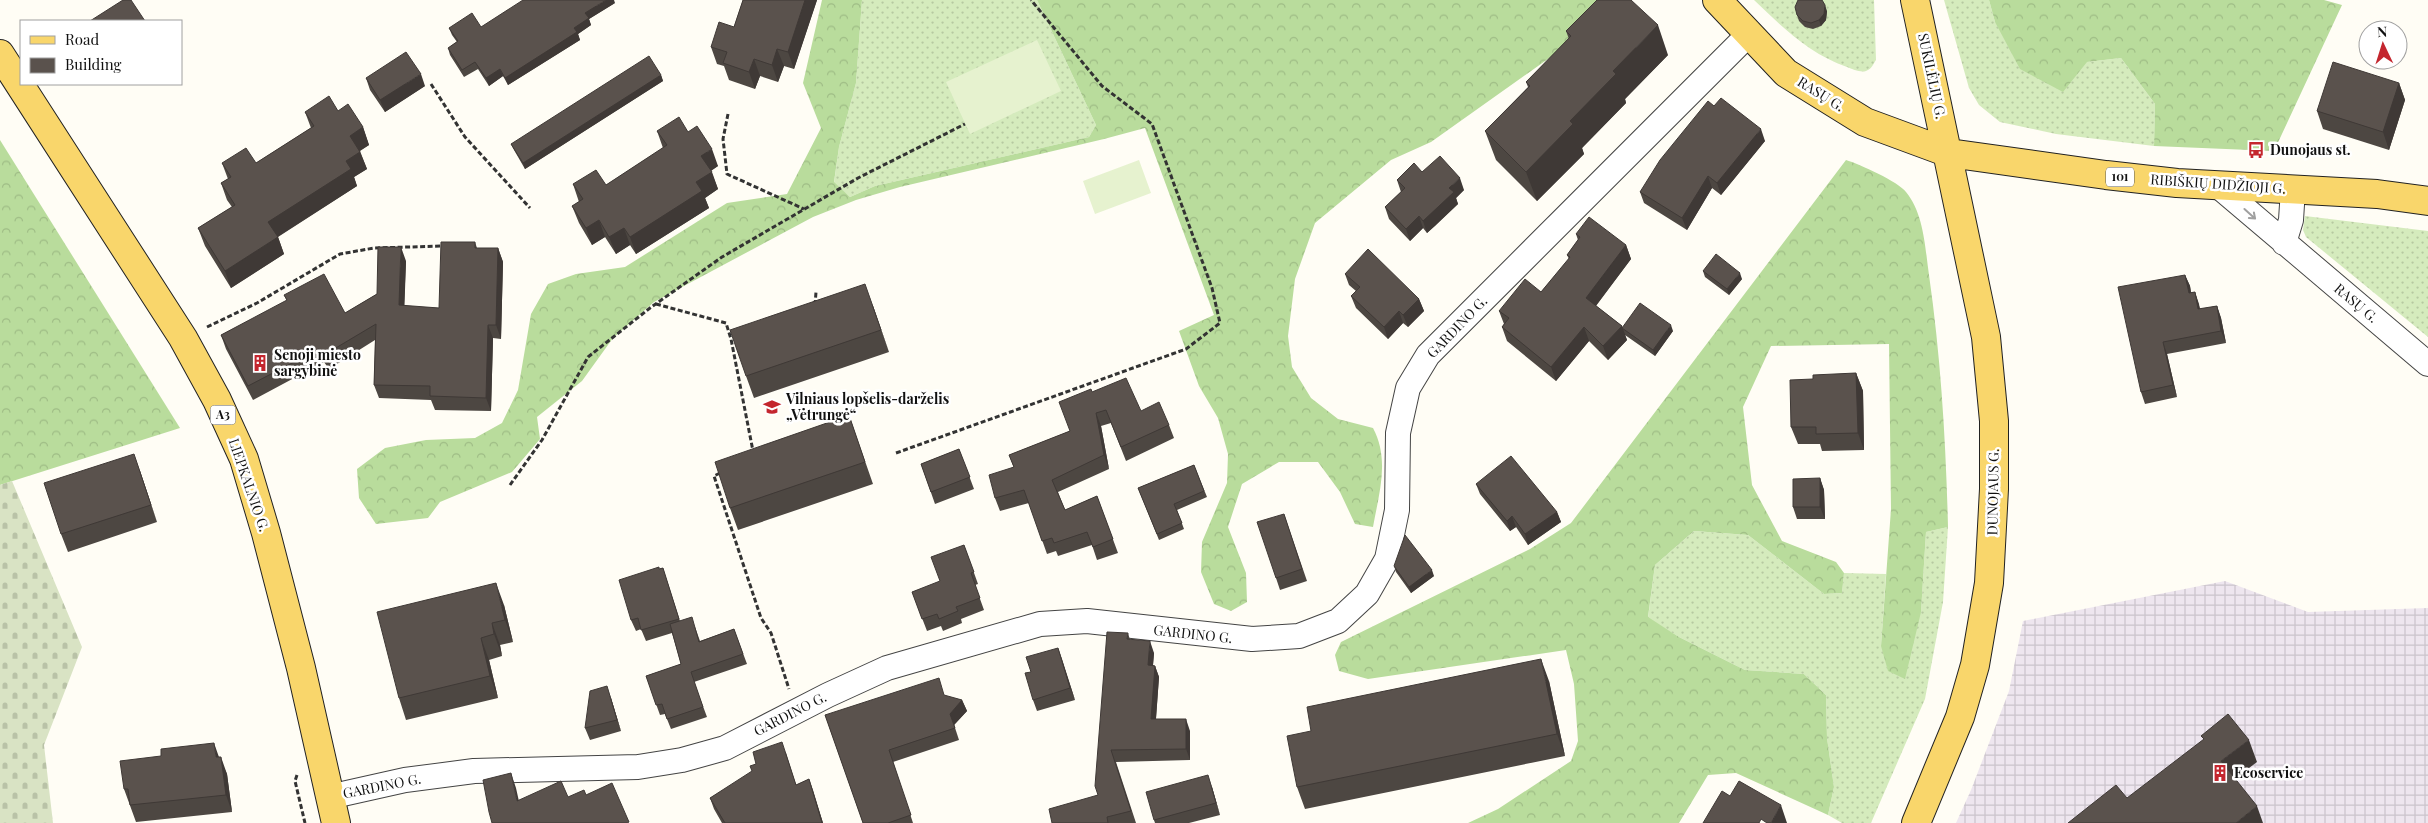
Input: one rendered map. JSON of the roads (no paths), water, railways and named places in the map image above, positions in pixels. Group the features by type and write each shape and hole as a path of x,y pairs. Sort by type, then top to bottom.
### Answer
{"main road":[{"name":"RASŲ G.","path":"1716,0 1786,73 1865,122 1948,153"},
{"name":"SUKILĖLIŲ G.","path":"1915,0 1948,153"},
{"name":"LIEPKALNIO G.","path":"0,54 183,338 217,400 244,459 269,543 336,823"},
{"name":"RIBIŠKIŲ DIDŽIOJI G.","path":"1948,153 2106,175 2217,185 2377,194 2428,201"},
{"name":"DUNOJAUS G.","path":"1916,823 1960,717 1975,665 1989,583 1993,508 1994,421 1986,336 1948,153"}],"street":[{"name":"GARDINO G.","path":"329,797 405,780 474,771 638,767 682,760 726,748 796,711 887,668 1040,624 1087,621 1252,639 1299,636 1338,621 1367,594 1387,559 1397,510 1398,433 1408,388 1428,355 1749,34"},
{"name":"RASŲ G.","path":"2217,185 2284,244 2428,364"},
{"path":"2284,244 2291,220 2293,189"}],"place":[{"name":"Dunojaus st.","path":"2256,150"},
{"name":"Senoji miesto sargybinė","path":"260,363"},
{"name":"Vilniaus lopšelis-darželis „Vėtrungė“","path":"772,407"},
{"name":"Ecoservice","path":"2220,773"}]}
